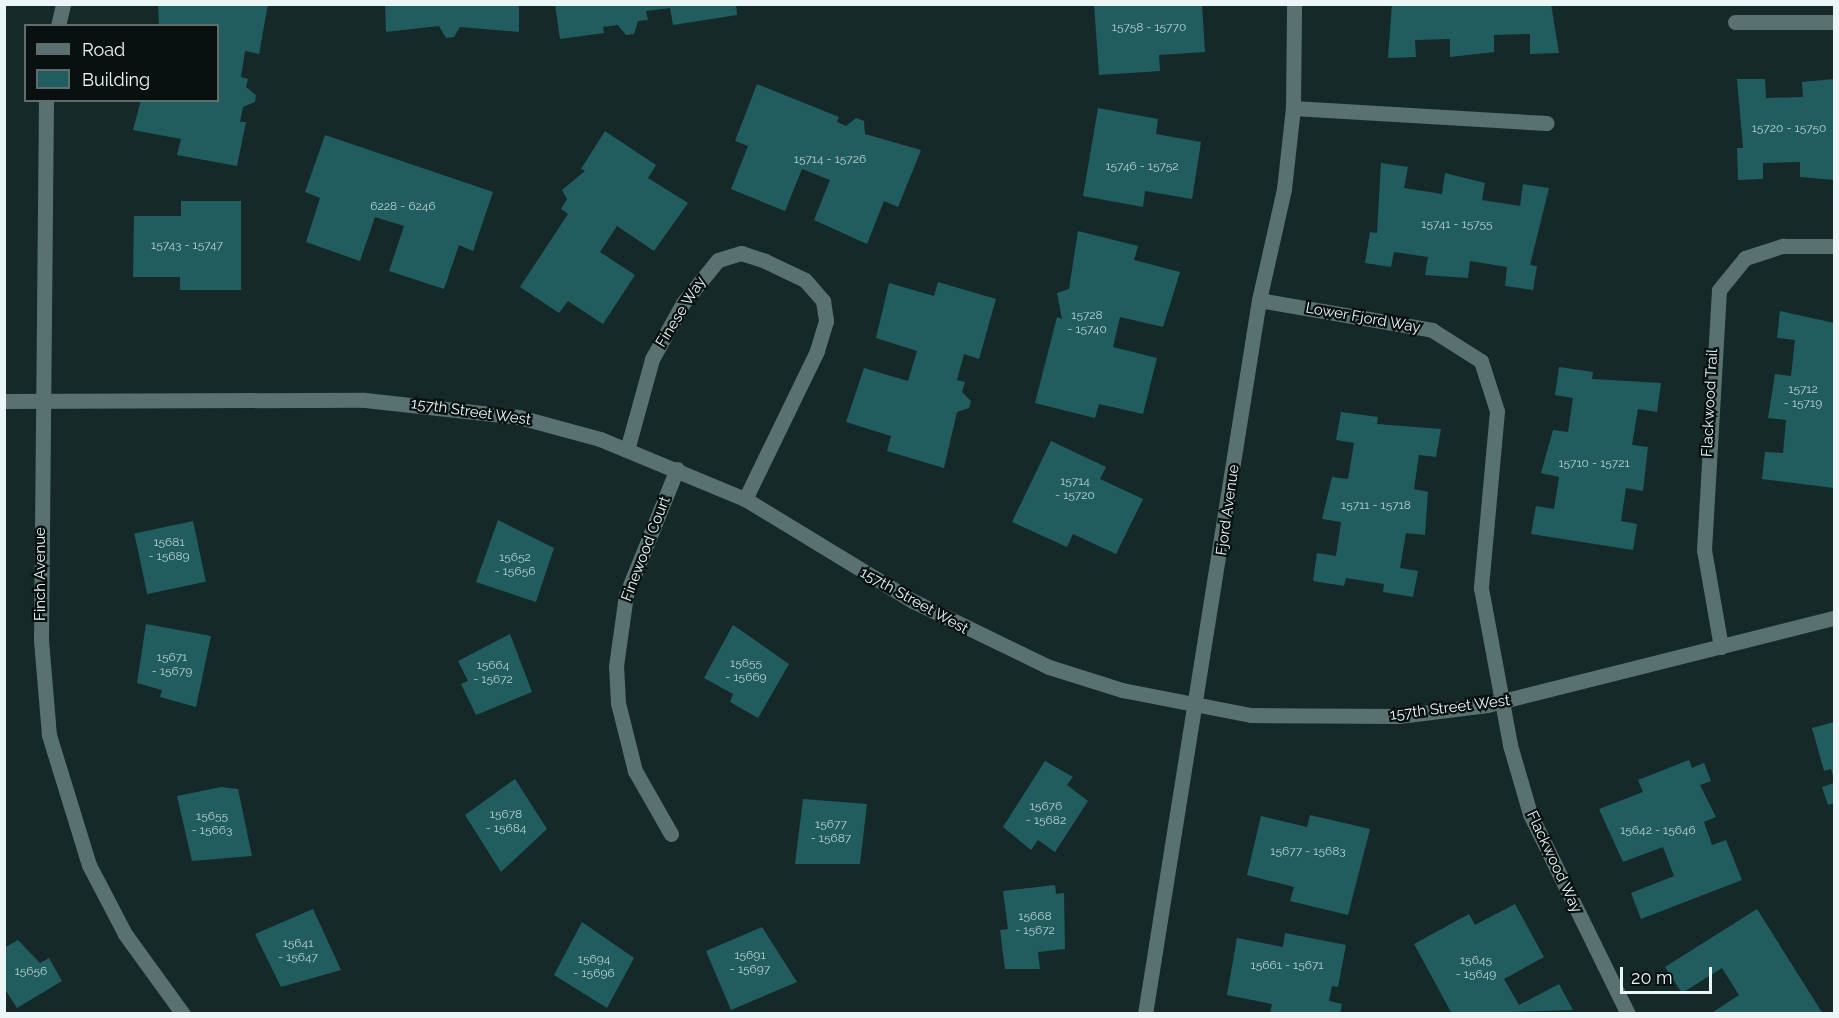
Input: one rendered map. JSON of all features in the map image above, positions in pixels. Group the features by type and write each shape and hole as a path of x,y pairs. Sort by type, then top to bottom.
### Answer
{"street":[{"path":"58,24 63,4"},
{"name":"Fjord Avenue","path":"1145,1014 1196,706 1259,300 1284,189 1293,108 1294,4"},
{"path":"1735,22 1834,22"},
{"name":"Finch Avenue","path":"46,102 42,401 43,678 58,774 106,899 183,1014"},
{"path":"1293,108 1547,123"},
{"name":"Flackwood Trail","path":"1721,647 1704,550 1719,290 1745,258 1783,246 1834,246"},
{"name":"Finese Way","path":"627,450 652,359 690,293 718,260 741,253 765,261 805,280 823,301 826,321 818,351 745,499"},
{"name":"Lower Fjord Way","path":"1259,300 1432,330 1481,361 1497,411 1481,588 1502,702"},
{"name":"157th Street West","path":"4,401 365,400 445,405 519,417 627,450 745,499 980,638 1048,667 1196,706 1280,717 1366,717 1502,702 1834,618"},
{"name":"Finewood Court","path":"671,834 635,771 618,702 616,666 626,595 677,470"},
{"name":"Flackwood Way","path":"1502,702 1530,814 1628,1014"}],"building":[{"path":"158,4 268,4 259,54 245,51 241,77 248,79 246,87 256,95 255,102 243,107 240,122 246,122 237,166 177,155 181,139 133,130 140,102 219,102 219,24 159,24"},
{"path":"385,4 519,4 519,32 460,27 454,37 446,38 439,26 386,32"},
{"path":"555,4 736,4 737,15 673,25 670,8 646,11 648,20 638,21 634,34 626,35 618,25 603,27 604,33 560,39"},
{"path":"1094,4 1202,4 1205,52 1159,55 1160,71 1099,75"},
{"path":"1392,4 1551,4 1559,53 1530,54 1530,34 1494,35 1494,52 1450,57 1450,39 1415,40 1416,57 1388,58"},
{"path":"1737,79 1765,79 1766,98 1803,97 1802,82 1834,79 1834,180 1800,177 1800,162 1763,163 1763,179 1738,180 1737,148 1743,148"},
{"path":"757,84 839,117 837,122 846,126 856,118 864,121 865,134 921,150 898,207 884,201 867,244 814,220 830,180 802,169 785,211 731,189 748,146 735,141"},
{"path":"1098,108 1158,119 1156,134 1201,142 1192,199 1145,191 1143,207 1083,196"},
{"path":"605,131 656,165 648,178 688,203 654,251 617,226 600,252 635,275 603,324 568,301 559,313 520,287 568,214 561,209 567,199 562,190 585,171 581,169"},
{"path":"325,135 493,192 473,251 459,245 444,289 389,271 404,226 375,217 360,261 306,242 320,198 305,192"},
{"path":"1381,163 1408,167 1404,188 1442,194 1445,173 1485,183 1482,200 1520,206 1523,184 1549,188 1530,265 1537,266 1533,290 1505,286 1507,267 1470,261 1468,278 1425,275 1428,257 1394,252 1391,267 1365,263 1370,232 1377,233"},
{"path":"181,201 241,201 241,290 180,290 180,277 133,277 134,216 181,216"},
{"path":"1078,231 1138,246 1134,260 1180,272 1163,327 1120,317 1113,347 1157,358 1143,414 1099,404 1095,418 1035,403 1057,317 1062,319 1057,293 1069,289"},
{"path":"938,282 996,299 979,359 964,354 957,380 965,382 962,392 971,401 969,408 957,412 944,468 887,451 891,436 846,422 864,368 908,381 917,351 876,338 889,283 934,296"},
{"path":"1780,311 1834,323 1834,488 1762,479 1765,452 1783,453 1786,420 1768,418 1775,374 1791,376 1795,340 1777,338"},
{"path":"1559,367 1593,372 1592,379 1661,383 1657,412 1638,409 1632,445 1648,447 1643,491 1626,488 1621,521 1637,524 1633,550 1531,534 1536,506 1554,509 1559,477 1541,473 1553,430 1568,432 1573,398 1555,395"},
{"path":"1341,412 1378,417 1377,424 1441,429 1436,457 1419,455 1414,489 1428,492 1425,535 1406,533 1400,568 1418,571 1413,597 1383,592 1384,584 1346,578 1344,586 1313,581 1317,553 1336,556 1341,522 1322,519 1332,477 1348,479 1354,443 1336,440"},
{"path":"1051,441 1106,467 1100,479 1143,499 1116,554 1073,534 1067,547 1012,522"},
{"path":"498,520 554,548 536,602 476,582"},
{"path":"193,521 206,582 147,594 134,533"},
{"path":"146,624 211,636 196,707 160,697 162,690 137,683"},
{"path":"733,625 789,664 758,718 730,702 733,694 704,678"},
{"path":"510,634 532,692 476,715 461,684 468,681 458,661"},
{"path":"1834,722 1834,780 1831,769 1824,771 1812,728"},
{"path":"1689,760 1692,768 1704,763 1711,781 1700,785 1716,817 1704,822 1712,845 1726,840 1742,880 1641,919 1631,893 1674,876 1663,847 1623,862 1599,809 1643,792 1638,780"},
{"path":"1045,761 1073,777 1067,785 1088,801 1055,852 1038,840 1031,850 1003,827"},
{"path":"515,779 547,829 501,872 465,815"},
{"path":"1834,783 1834,803 1828,805 1822,787"},
{"path":"221,787 238,789 252,856 192,861 177,796"},
{"path":"803,799 867,804 860,864 795,864"},
{"path":"1310,815 1370,829 1348,915 1290,901 1294,887 1247,875 1261,816 1307,827"},
{"path":"1055,885 1056,894 1064,893 1065,949 1038,952 1040,969 1005,969 1000,930 1008,929 1003,891"},
{"path":"1515,904 1544,957 1504,979 1519,1005 1559,984 1573,1010 1452,1014 1414,944 1469,914 1475,925"},
{"path":"313,909 341,970 281,987 255,934"},
{"path":"1757,909 1823,1014 1710,1014 1739,995 1722,968 1682,993 1665,967"},
{"path":"582,922 634,958 607,1008 554,975"},
{"path":"762,927 797,982 731,1010 706,951"},
{"path":"1285,933 1346,945 1338,987 1332,986 1329,1001 1342,1004 1340,1014 1270,1014 1272,1004 1227,995 1237,938 1283,947"},
{"path":"18,940 40,963 49,958 62,981 17,1008 4,988 4,948"}]}
